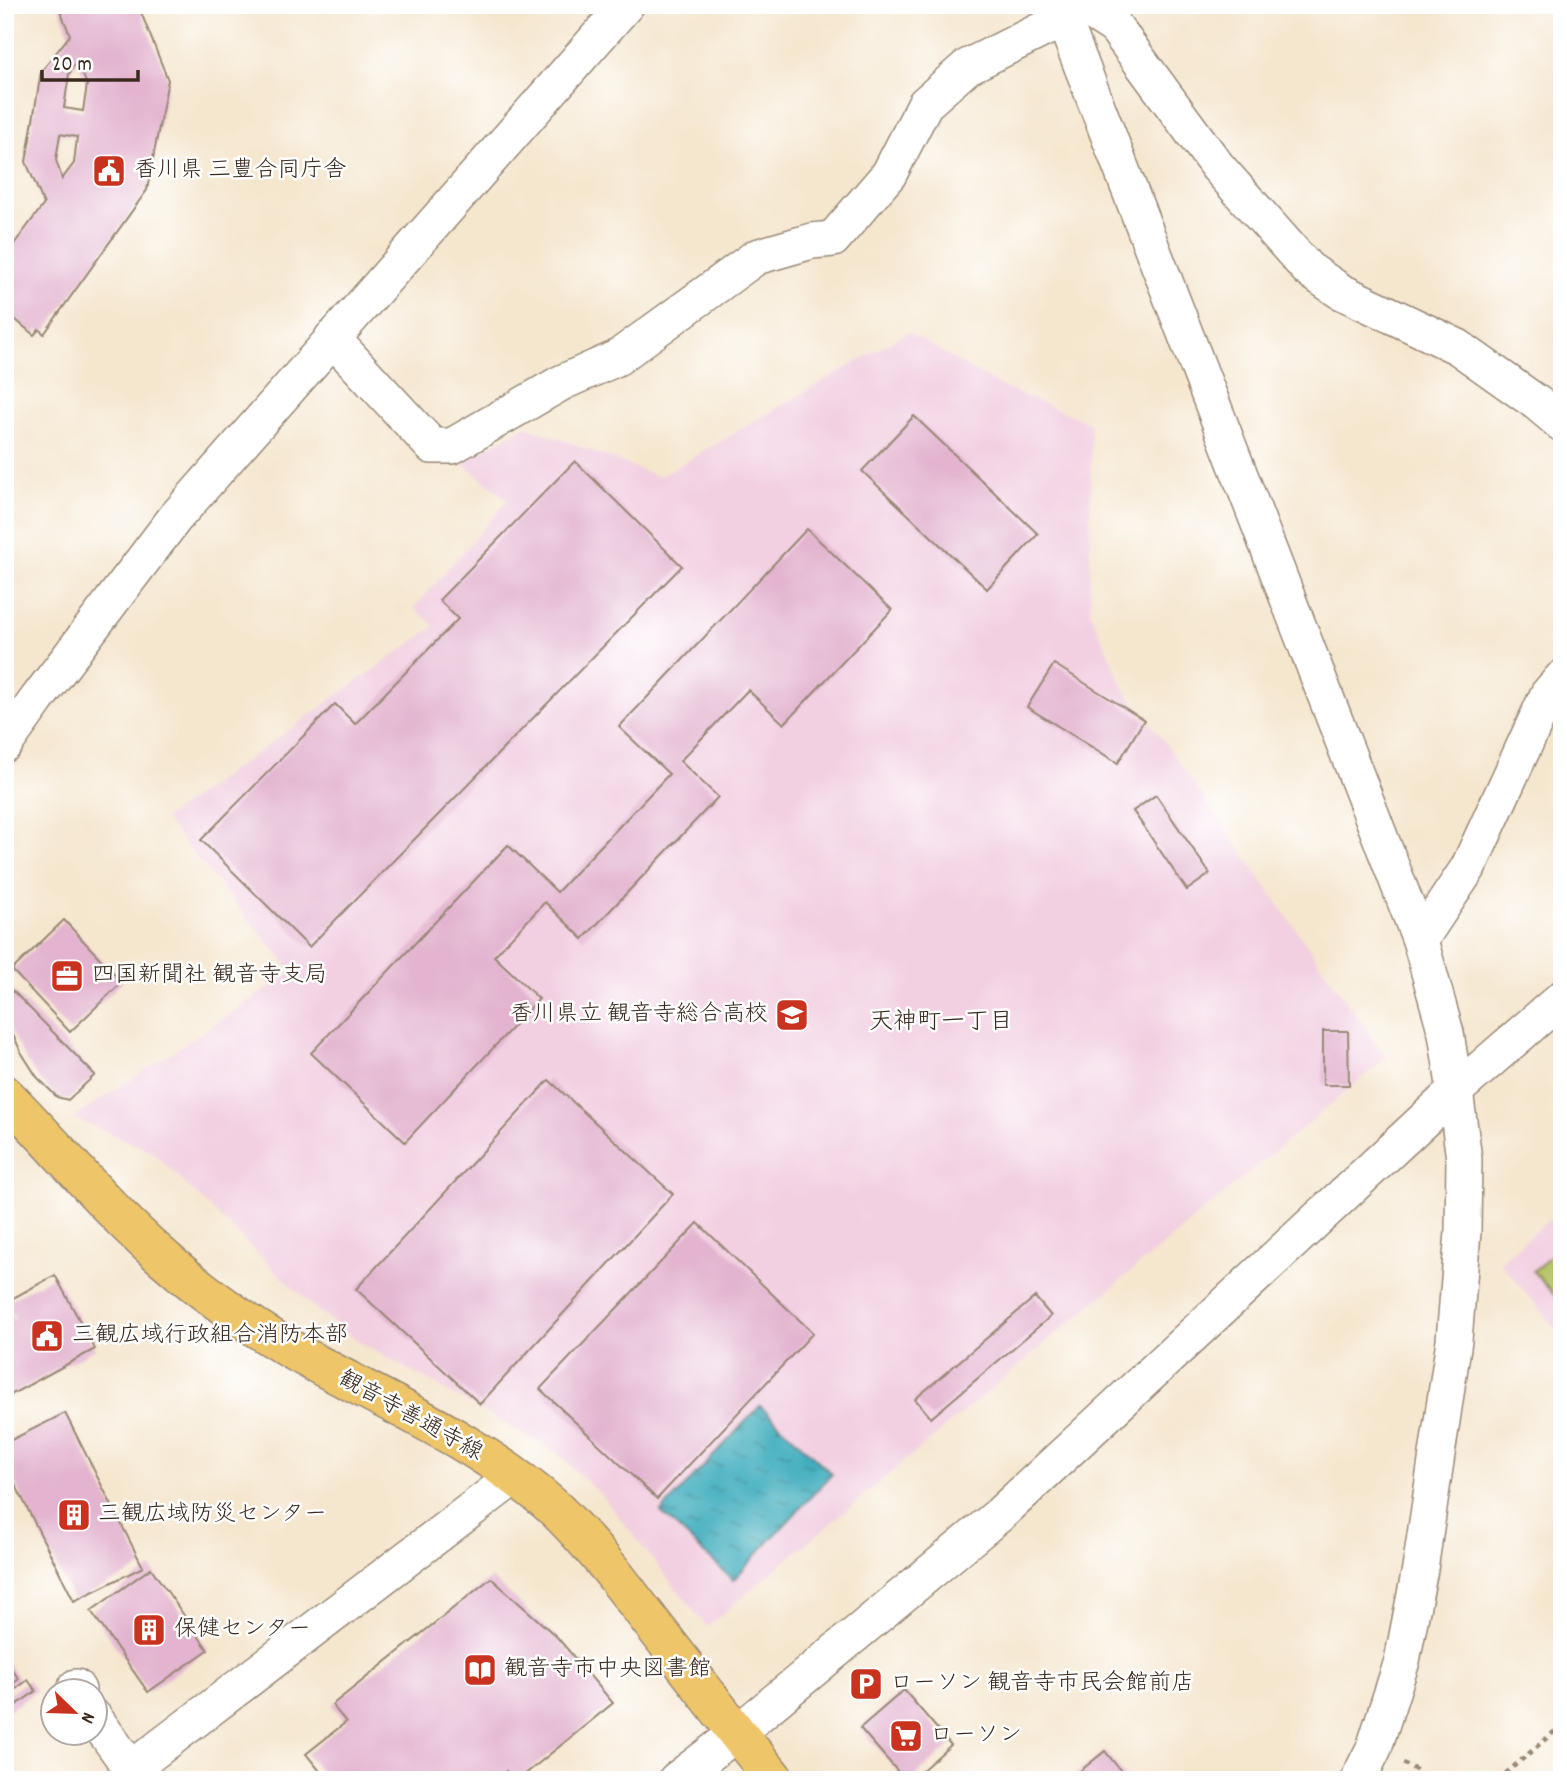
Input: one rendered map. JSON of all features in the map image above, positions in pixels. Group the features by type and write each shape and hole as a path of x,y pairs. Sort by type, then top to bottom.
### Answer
{"main road":[{"name":"観音寺善通寺線","path":"5,1094 105,1201 158,1254 198,1288 311,1362 457,1439 552,1506 587,1543 775,1780"}],"street":[{"path":"5,744 175,518 626,5"},
{"path":"332,338 432,446 452,446 561,383 617,358 757,257 812,241 833,239 889,174 925,104 967,67 1068,10 1115,27 1217,166 1308,268 1340,291 1458,347 1562,424"},
{"path":"1068,10 1420,940 1446,1033 1464,1159 1464,1232 1454,1340 1420,1569 1402,1661 1374,1748 1358,1780"},
{"path":"1420,940 1468,868 1548,694 1562,678"},
{"path":"676,1780 737,1733 999,1515 1455,1091 1562,998"},
{"path":"108,1736 135,1774 514,1477"}],"path":[{"path":"1498,1780 1562,1725"}],"shaded area":[{"name":"香川県立 観音寺総合高校","path":"908,332 1000,386 1091,423 1090,611 1125,691 1164,741 1386,1058 707,1627 602,1496 557,1453 359,1342 311,1305 151,1151 73,1118 293,972 164,819 435,626 414,608 508,500 461,462 526,426 659,477"},
{"path":"1562,1208 1562,1336 1500,1262"}],"green space":[{"path":"1562,1247 1562,1304 1533,1271"}],"water":[{"path":"760,1406 832,1474 733,1580 661,1512"}],"building":[{"name":"香川県 三豊合同庁舎","path":"58,5 138,5 168,80 147,190 44,334 39,329 34,335 5,311 11,304 5,299 5,256 44,204 26,162 41,72 70,35","holes":["77,60 87,85 83,111 64,108 69,74","60,134 77,137 74,163 62,179 56,160"]},
{"path":"914,416 1038,534 987,589 862,471"},
{"path":"575,461 682,566 309,947 201,840 335,704 355,724 458,619 439,600"},
{"path":"807,529 892,610 784,724 748,690 680,761 718,797 583,939 545,902 494,956 539,999 405,1142 311,1053 508,845 557,892 669,774 619,727"},
{"path":"1054,664 1144,720 1118,763 1027,707"},
{"path":"1156,795 1210,874 1187,890 1133,811"},
{"name":"四国新聞社 観音寺支局","path":"64,920 122,982 70,1032 12,970"},
{"path":"13,991 95,1075 68,1100 57,1097 37,1077 21,1052 5,1017 5,1000"},
{"path":"1323,1031 1348,1031 1349,1085 1323,1085"},
{"path":"549,1080 673,1194 480,1404 356,1289"},
{"path":"698,1223 813,1333 657,1499 540,1389"},
{"name":"三観広域行政組合消防本部","path":"55,1275 95,1349 5,1398 5,1323 15,1318 6,1302"},
{"path":"1035,1297 1051,1316 931,1418 915,1399"},
{"name":"三観広域防災センター","path":"65,1413 143,1567 74,1601 5,1464 5,1443"},
{"name":"保健センター","path":"151,1568 208,1650 148,1692 91,1611"},
{"name":"観音寺市中央図書館","path":"491,1578 557,1637 613,1703 518,1780 513,1780 506,1771 494,1780 327,1780 306,1754 346,1722 332,1705"},
{"path":"5,1660 19,1679 5,1689"},
{"path":"28,1680 36,1691 5,1713 5,1697"},
{"name":"ローソン","path":"904,1690 951,1745 911,1780 905,1780 860,1728"},
{"path":"1105,1751 1128,1780 1069,1780"}],"place":[{"name":"香川県 三豊合同庁舎","path":"109,171"},
{"name":"四国新聞社 観音寺支局","path":"67,976"},
{"name":"香川県立 観音寺総合高校","path":"792,1015"},
{"name":"三観広域行政組合消防本部","path":"47,1336"},
{"name":"三観広域防災センター","path":"74,1515"},
{"name":"保健センター","path":"149,1630"},
{"name":"観音寺市中央図書館","path":"480,1670"},
{"name":"ローソン 観音寺市民会館前店","path":"866,1684"},
{"name":"ローソン","path":"906,1736"}],"district":[{"name":"天神町一丁目","path":"941,1023"}]}
